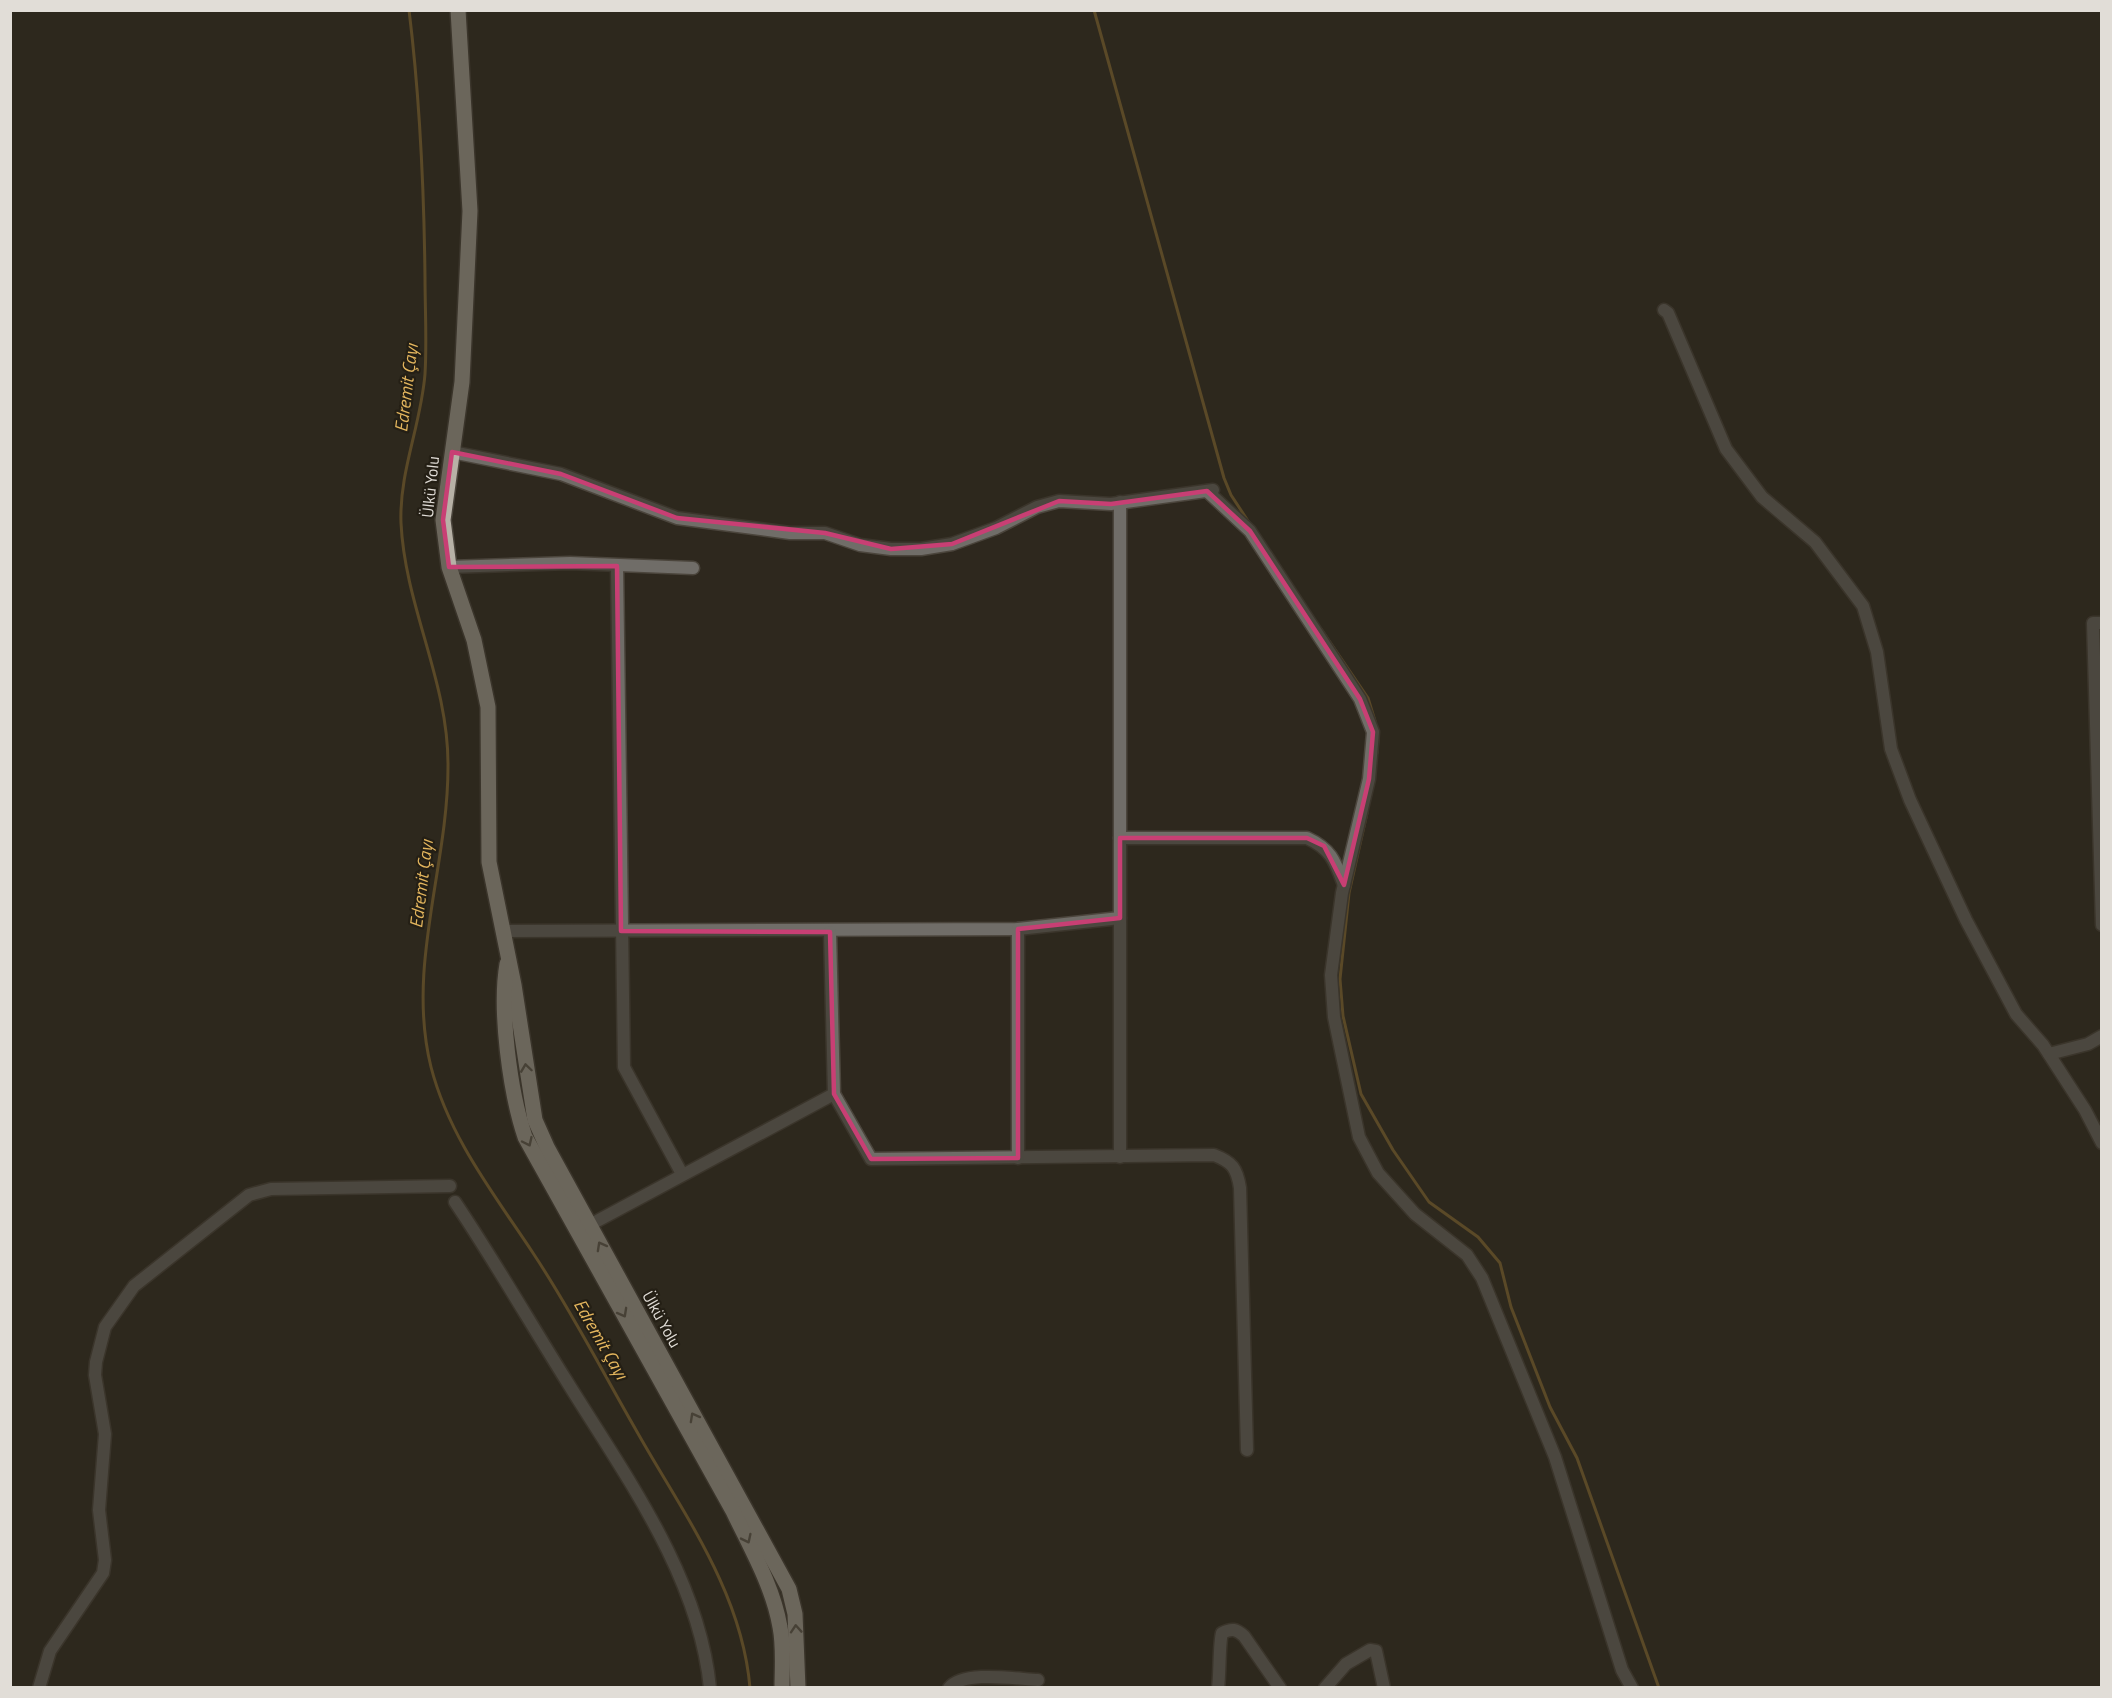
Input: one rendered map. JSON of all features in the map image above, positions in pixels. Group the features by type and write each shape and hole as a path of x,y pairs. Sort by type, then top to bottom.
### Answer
{"main road":[{"name":"Ülkü Yolu","path":"458,10 470,211 462,382 443,520 449,567 474,640 488,706 489,862 507,961 503,986 513,1092 529,1145 583,1228 789,1589 795,1614 802,1687"},
{"name":"Ülkü Yolu","path":"583,1228 756,1558 774,1603 780,1627 782,1688"}],"street":[{"path":"1664,310 1668,313 1726,449 1762,496 1815,542 1863,606 1877,652 1891,749 1910,800 1966,920 2016,1014 2049,1054 2102,1143"},
{"path":"452,452 561,474 677,518 790,533 825,533 860,545 891,549 921,549 952,544 996,528 1037,507 1059,501 1120,502 1211,491 1251,531 1360,699 1373,732 1369,780 1344,885 1331,975 1334,1017 1359,1137 1378,1173 1415,1214 1467,1255 1482,1278 1555,1457 1622,1670 1632,1688"},
{"path":"1120,502 1120,1157"},
{"path":"449,567 570,563 693,568"},
{"path":"617,566 624,1068 682,1174"},
{"path":"2102,623 2093,623 2102,925"},
{"path":"1120,838 1307,838 1324,846 1335,862 1344,885"},
{"path":"503,931 830,932 1018,929 1120,918"},
{"path":"1018,929 1018,1158"},
{"path":"830,932 834,1094 871,1159 1214,1155 1230,1161 1238,1172 1247,1450"},
{"path":"2049,1054 2088,1044 2102,1036"},
{"path":"583,1228 834,1094"},
{"path":"39,1688 50,1651 103,1573 105,1560 99,1510 105,1434 95,1375 96,1362 105,1327 134,1286 249,1195 271,1189 450,1186"},
{"path":"455,1202 652,1521 683,1586 697,1622 704,1645 710,1688"},
{"path":"1218,1688 1222,1655 1219,1640 1222,1633 1229,1629 1236,1630 1244,1636 1280,1688"},
{"path":"1325,1688 1346,1664 1370,1650 1376,1651 1384,1688"},
{"path":"949,1688 959,1679 1038,1680"}],"highlighted area":[{"path":"452,452 561,474 677,518 825,533 891,549 952,544 1059,501 1111,504 1207,491 1250,531 1360,699 1373,732 1369,779 1344,885 1324,846 1307,838 1120,838 1120,918 1018,929 1018,1158 871,1159 834,1094 830,932 621,931 617,566 449,567 443,520"}],"waterway":[{"name":"Edremit Çayı","path":"409,10 421,144 426,350 423,393 403,485 401,523 410,585 442,705 448,767 442,842 425,954 423,992 425,1030 431,1067 449,1117 474,1164 560,1296 707,1553 723,1585 735,1618 745,1652 750,1688"},
{"path":"1094,10 1224,478 1231,495 1250,524"},
{"path":"1321,629 1368,698 1375,721"},
{"path":"1377,753 1378,739"},
{"path":"1367,813 1349,893 1340,979 1343,1016 1361,1094 1393,1150 1429,1202 1478,1237 1500,1263 1511,1307 1550,1407 1577,1458 1659,1688"}]}
